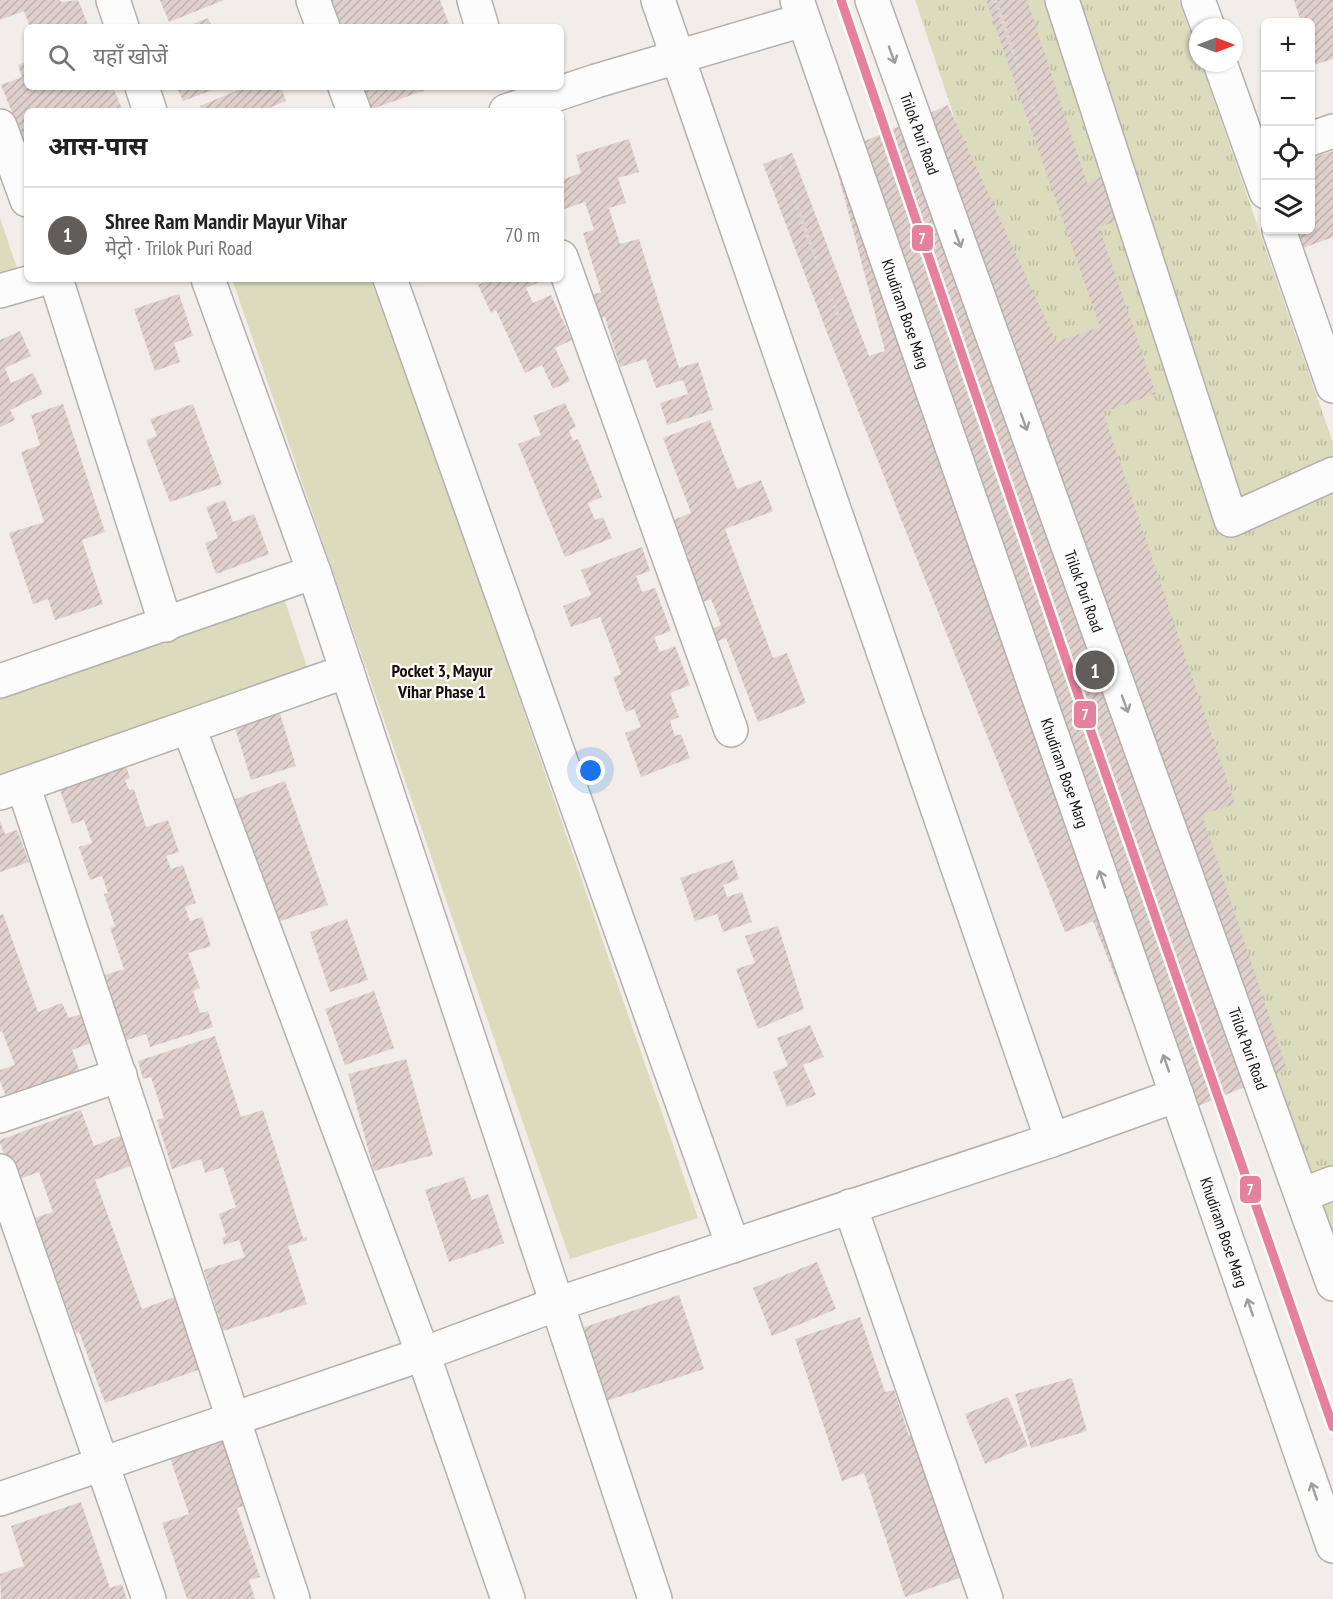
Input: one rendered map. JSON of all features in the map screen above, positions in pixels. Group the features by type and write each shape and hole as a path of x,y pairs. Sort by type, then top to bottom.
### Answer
{"street":[{"path":"113,0 121,24"},
{"path":"313,0 322,24"},
{"path":"474,0 481,24"},
{"path":"658,0 1052,1140"},
{"name":"Trilok Puri Road","path":"872,0 1333,1284"},
{"path":"1062,0 1231,520 1333,474"},
{"path":"1198,0 1205,18"},
{"path":"517,108 678,56 800,10"},
{"name":"Khudiram Bose Marg","path":"800,10 1333,1546"},
{"path":"1224,72 1260,156 1264,180"},
{"path":"143,90 149,108"},
{"path":"346,90 353,108"},
{"path":"502,90 507,108"},
{"path":"0,126 24,192"},
{"path":"1315,138 1333,131"},
{"path":"1280,234 1333,386"},
{"path":"564,265 731,730"},
{"path":"0,291 32,282"},
{"path":"57,282 166,625"},
{"path":"209,282 314,572 655,1599"},
{"path":"391,282 733,1246"},
{"path":"0,681 314,572"},
{"path":"293,1599 120,1075 12,789 347,671"},
{"path":"189,728 423,1354 508,1599"},
{"path":"0,1116 120,1075"},
{"path":"0,1499 423,1354 557,1304 1052,1140 1177,1095"},
{"path":"0,1171 149,1599"},
{"path":"1302,1195 1333,1184"},
{"path":"850,1206 986,1599"}],"path":[{"path":"995,0 1036,115"},
{"path":"778,158 838,316"}],"green space":[{"path":"915,0 1179,0 1189,28 1189,72 1204,72 1333,443 1333,1245"},
{"path":"0,218 17,268 0,274"},
{"path":"233,282 376,282 698,1218 570,1259"},
{"path":"285,601 309,673 0,777 0,697"}],"building":[{"path":"0,0 60,0 61,2 78,0 88,24 29,24 24,11 0,20"},
{"path":"160,0 224,0 169,22"},
{"path":"328,0 440,0 449,24 337,24"},
{"path":"986,0 1027,0 1087,183 1103,176 1117,221 1099,227 1156,394 1103,412 1235,804 1202,815 1287,1070 1171,1117 1093,921 1065,932 826,330 763,164 792,153 869,356 885,351 833,155 948,105 1056,342 1100,327"},
{"path":"1294,0 1333,0 1333,59 1315,64 1315,18 1300,18"},
{"path":"208,18 211,24 193,24"},
{"path":"24,62 24,90 114,90 122,108 24,108 24,142 1,85 22,77 18,65"},
{"path":"178,90 212,90 183,101"},
{"path":"238,90 282,90 286,101 269,108 201,108 200,106"},
{"path":"361,90 426,90 375,108 368,108"},
{"path":"629,139 639,172 618,178 626,203 609,208 620,244 639,239 679,368 698,362 713,410 667,425 660,403 688,394 683,380 656,388 646,359 620,367 605,317 594,321 586,297 601,292 583,233 594,230 585,202 564,209 564,179 581,173 576,155"},
{"path":"1333,151 1333,237 1303,248 1298,234 1315,234 1315,156"},
{"path":"484,282 539,282 526,288 533,303 551,295 572,340 555,348 570,381 553,389 542,365 525,373 496,310 491,313 478,285"},
{"path":"179,294 193,336 174,343 180,362 155,371 134,309"},
{"path":"20,331 31,356 5,368 11,383 33,373 43,394 10,410 15,420 0,427 0,340"},
{"path":"565,403 576,427 569,430 573,441 578,439 602,497 588,503 595,520 603,517 612,538 565,557 518,444 541,435 533,416"},
{"path":"63,404 105,532 82,540 103,604 55,620 48,599 33,604 9,533 44,522 21,452 40,445 31,415"},
{"path":"193,404 222,484 170,502 146,440 157,436 150,419"},
{"path":"710,420 737,489 761,480 773,511 725,529 773,658 787,653 806,703 758,722 726,638 707,645 702,633 721,625 711,599 692,606 675,564 689,558 673,520 691,513 663,438"},
{"path":"225,500 233,522 254,514 269,554 216,574 205,543 218,538 206,507"},
{"path":"642,547 650,571 636,576 642,592 655,588 671,631 654,637 660,652 675,646 690,685 670,693 679,717 670,721 675,736 681,734 690,758 641,777 625,733 641,727 634,709 626,712 613,677 621,674 600,617 571,627 563,606 591,595 581,570"},
{"path":"277,704 296,766 251,780 232,718"},
{"path":"123,757 130,778 125,780 129,790 134,789 146,827 168,820 179,852 166,856 171,869 183,865 196,903 185,907 190,921 202,917 211,946 188,953 200,988 193,991 200,1013 208,1011 213,1027 150,1047 146,1034 124,1041 102,976 124,969 110,928 115,926 104,894 108,893 102,876 90,880 79,847 92,843 84,820 72,824 56,779"},
{"path":"285,781 328,905 272,924 230,801"},
{"path":"0,821 5,834 17,830 29,862 0,872"},
{"path":"733,860 739,879 723,885 727,897 742,892 752,922 723,932 717,914 695,921 680,878"},
{"path":"3,914 38,1012 62,1003 69,1018 89,1011 99,1040 72,1050 82,1078 9,1104 0,1081 0,1070 15,1065 2,1031 0,1032 0,915"},
{"path":"347,919 368,980 330,992 310,932"},
{"path":"778,926 804,1009 758,1029 736,969 755,963 745,936"},
{"path":"374,991 394,1048 345,1065 325,1009"},
{"path":"810,1025 824,1057 803,1065 816,1095 787,1107 773,1072 788,1066 777,1038"},
{"path":"215,1036 241,1117 263,1110 303,1238 307,1237 307,1240 288,1246 307,1304 223,1331 204,1270 245,1257 239,1240 224,1245 222,1238 226,1236 219,1214 236,1207 223,1167 205,1173 201,1159 172,1169 157,1120 164,1118 151,1077 143,1079 138,1061"},
{"path":"406,1059 433,1155 374,1171 348,1074"},
{"path":"81,1110 94,1146 122,1135 133,1165 95,1180 142,1309 180,1295 206,1367 105,1403 79,1332 76,1333 34,1218 53,1212 39,1172 14,1181 0,1143 0,1140"},
{"path":"464,1177 472,1200 488,1194 504,1243 449,1262 425,1190"},
{"path":"817,1262 836,1309 772,1336 753,1288"},
{"path":"679,1295 704,1369 603,1402 579,1329"},
{"path":"860,1317 885,1392 894,1390 909,1436 921,1432 971,1574 905,1597 864,1473 842,1481 795,1339"},
{"path":"1072,1378 1087,1431 1031,1448 1015,1394"},
{"path":"1008,1397 1028,1446 985,1464 965,1414"},
{"path":"227,1432 251,1504 237,1508 260,1577 249,1580 255,1599 187,1599 162,1523 189,1514 168,1452"},
{"path":"81,1502 110,1588 122,1584 127,1599 1,1599 0,1574 24,1566 11,1526"}],"transit line":[{"name":"7","path":"841,0 1072,677 1333,1427"}],"place":[{"name":"Shree Ram Mandir Mayur Vihar","path":"1095,670"}],"district":[{"name":"Pocket 3, Mayur Vihar Phase 1","path":"442,681"}]}
